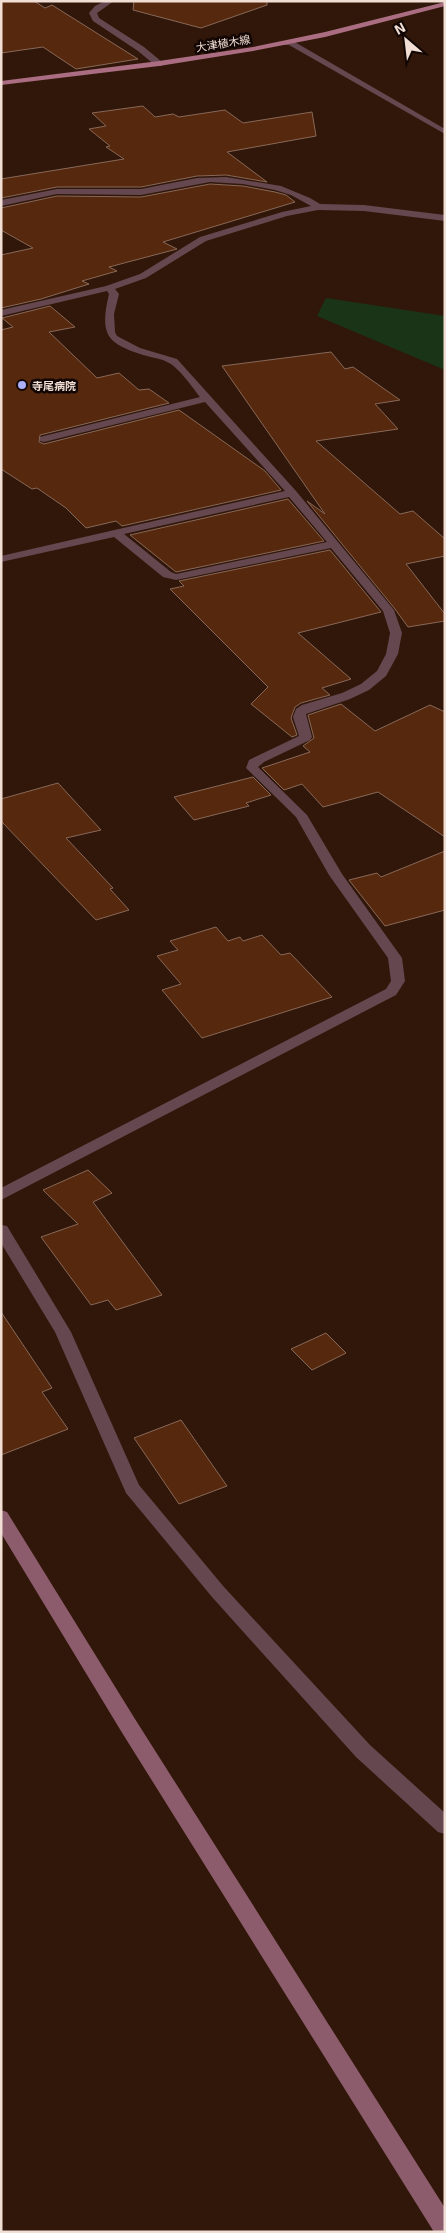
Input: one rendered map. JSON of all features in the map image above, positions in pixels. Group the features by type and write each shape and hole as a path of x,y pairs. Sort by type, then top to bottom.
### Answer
{"main road":[{"name":"大津植木線","path":"1,82 159,64 285,43 375,23 445,4"}],"street":[{"path":"112,1 98,8 93,14 96,19 142,49 159,64"},
{"path":"285,43 290,42 445,132"},
{"path":"1,203 63,191 141,192 199,180 212,180 252,184 293,193 310,201 318,208"},
{"path":"1,313 110,288 143,276 196,243 215,234 286,214 318,208 364,208 445,218"},
{"path":"1,1195 391,992 398,981 395,958 336,875 301,815 252,768 253,763 261,757 306,737 299,717 300,712 306,708 346,696 365,687 382,673 392,654 396,633 388,610 292,493 174,362 137,350 114,338 110,332 109,314 114,294 110,288"},
{"path":"44,438 207,398"},
{"path":"1,559 292,493"},
{"path":"116,533 167,575 176,577 335,544"},
{"path":"1,1230 63,1332 132,1488 218,1592 363,1751 445,1826"},
{"path":"1,1517 128,1725 445,2229"}],"green space":[{"path":"326,298 445,316 445,370 317,316"}],"building":[{"path":"1,1 34,1 45,8 52,5 138,59 76,69 43,47 1,53"},
{"path":"134,1 267,1 267,5 201,28 133,10"},
{"path":"143,106 155,117 173,114 179,117 225,110 243,123 312,112 316,136 227,152 267,182 226,175 197,176 141,187 57,187 1,198 1,179 124,159 106,147 110,146 89,129 106,126 92,113"},
{"path":"210,184 243,186 275,192 286,195 295,202 163,242 177,249 109,267 117,271 82,281 89,284 41,299 1,308 1,255 33,248 1,230 1,208 57,196 141,197"},
{"path":"50,306 75,327 49,332 97,378 119,373 139,390 149,389 169,403 40,435 39,442 44,444 179,410 265,471 281,490 122,526 116,521 86,528 66,508 37,488 32,489 1,469 1,330 13,327 2,318"},
{"path":"331,352 345,369 353,367 400,400 375,404 398,429 316,441 400,514 413,511 445,539 445,556 406,564 445,614 445,621 408,627 307,501 325,514 222,366"},
{"path":"288,499 324,541 176,572 130,535"},
{"path":"330,550 381,612 298,633 351,679 322,688 330,695 301,703 295,707 291,718 297,735 292,737 251,704 268,687 170,589 184,586 179,581"},
{"path":"341,704 375,731 430,705 445,712 445,837 378,792 323,807 302,784 284,790 262,768 310,752 303,746 314,738 308,715"},
{"path":"253,777 271,795 246,803 249,806 194,820 174,797"},
{"path":"58,783 101,830 66,838 113,888 110,889 129,910 96,920 1,821 1,799"},
{"path":"445,851 445,910 385,926 349,880 377,873 381,877"},
{"path":"216,927 228,941 240,937 243,941 262,935 281,955 290,953 332,997 202,1038 162,990 181,984 157,956 178,950 170,941"},
{"path":"88,1170 112,1193 93,1202 162,1295 116,1310 108,1300 91,1305 41,1237 78,1224 43,1190"},
{"path":"1,1312 52,1388 42,1392 68,1429 1,1455"},
{"path":"326,1333 346,1353 312,1370 291,1349"},
{"path":"181,1420 227,1486 179,1504 134,1438"}],"place":[{"name":"寺尾病院","path":"22,385"}]}
